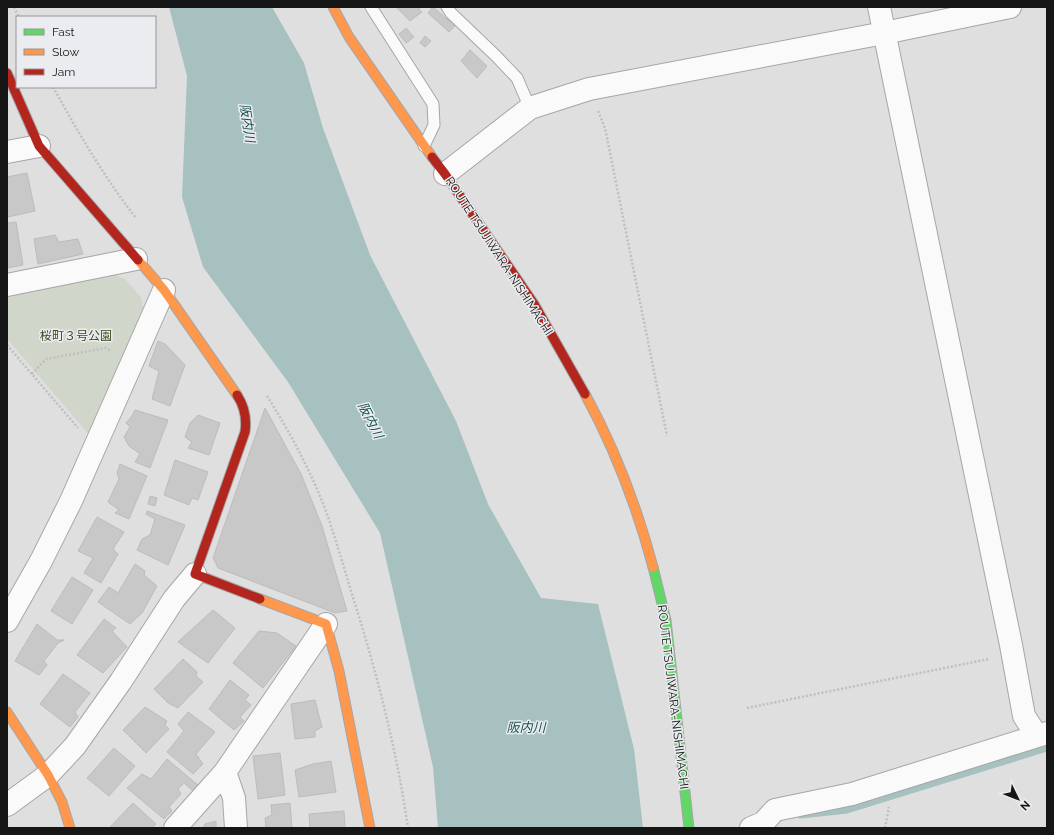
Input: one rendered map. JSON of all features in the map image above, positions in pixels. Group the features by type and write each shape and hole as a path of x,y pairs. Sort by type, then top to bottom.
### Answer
{"street":[{"name":"ROUTE TSUJIWARA-NISHIMACHI","path":"332,7 349,37 534,304 598,418 632,497 646,541 666,620 689,828"},
{"path":"751,828 763,822 775,810 852,794 1042,735 1024,716 1011,645 884,33 880,7"},
{"path":"445,174 530,108 589,89 884,33 1010,7"},
{"path":"7,73 39,146 164,290 242,402 246,411 247,420 245,432 195,574 174,599 121,681 75,746 48,775 7,805"},
{"path":"7,152 39,146"},
{"path":"7,284 136,259"},
{"path":"7,620 41,561 71,501 164,290"},
{"path":"195,574 326,624"},
{"path":"175,828 225,772 326,624"},
{"path":"326,624 339,671 370,828"},
{"path":"7,712 48,775 62,802 70,828"},
{"path":"225,772 234,798 236,828"}],"lane":[{"path":"447,7 451,13 517,78 530,108"},
{"path":"375,9 433,104 434,125 424,146"}],"path":[{"path":"14,7 18,16"},
{"path":"589,89 605,128 667,436"},
{"path":"7,345 94,447"},
{"path":"32,374 46,359 106,348 132,361"},
{"path":"747,708 992,658 1011,645"}],"green space":[{"name":"桜町３号公園","path":"113,274 125,279 141,297 144,312 91,437 7,339 7,296"}],"water":[{"name":"阪内川","path":"169,7 272,7 304,63 323,128 370,255 456,421 488,504 541,598 598,604 634,749 643,828 438,828 433,767 380,533 288,382 203,267 182,197 187,76"}],"building":[{"path":"396,7 420,7 419,9 422,12 410,21"},
{"path":"433,7 455,26 449,32 428,13"},
{"path":"406,28 414,37 406,43 399,34"},
{"path":"425,36 431,41 425,47 420,43"},
{"path":"470,50 487,66 477,78 461,61"},
{"path":"27,173 35,211 8,217 7,177"},
{"path":"16,222 23,265 7,268 7,223"},
{"path":"55,235 59,242 78,239 83,254 38,264 34,239"},
{"path":"158,341 165,344 185,365 170,406 152,399 159,371 149,366"},
{"path":"265,408 301,474 322,526 347,611 335,613 218,568 213,558"},
{"path":"135,410 168,420 150,468 135,462 140,454 129,446 124,437 130,427 126,423"},
{"path":"198,415 220,423 209,455 188,448 192,442 185,437 190,423"},
{"path":"175,460 208,472 198,500 192,498 189,505 164,495"},
{"path":"120,464 147,476 129,519 115,513 119,510 108,502 119,479 117,473"},
{"path":"150,496 157,498 155,506 148,504"},
{"path":"147,511 185,525 168,565 137,550 142,539 150,535 155,519 146,514"},
{"path":"97,517 124,532 113,549 118,554 101,583 84,573 93,558 78,551"},
{"path":"135,564 145,571 144,575 157,586 142,613 130,624 98,602 109,587 118,593"},
{"path":"72,577 93,590 72,624 51,611"},
{"path":"213,610 235,628 208,663 178,642"},
{"path":"104,619 116,628 112,631 127,647 103,673 77,655"},
{"path":"37,624 57,640 64,640 58,643 44,661 47,665 39,675 15,661"},
{"path":"259,631 277,633 296,646 263,688 233,663"},
{"path":"183,659 197,672 196,676 203,682 178,708 168,703 154,689"},
{"path":"63,674 90,693 75,712 78,717 70,727 40,704"},
{"path":"230,680 249,695 245,700 251,705 240,717 244,721 234,730 209,709"},
{"path":"315,700 322,727 315,731 315,737 295,739 291,704"},
{"path":"145,707 167,721 165,725 169,729 146,753 123,730"},
{"path":"188,712 215,732 196,754 203,764 193,774 167,752 184,731 178,724"},
{"path":"114,748 135,766 109,796 87,778"},
{"path":"280,753 285,795 258,799 253,756"},
{"path":"167,759 198,785 193,791 184,783 178,789 181,794 169,807 172,811 164,819 127,788 142,774 151,779"},
{"path":"331,761 336,792 299,797 295,770 313,764"},
{"path":"133,803 156,824 152,828 109,828"},
{"path":"290,803 292,828 266,828 265,818 272,815 271,805"},
{"path":"344,811 345,828 310,828 309,814"},
{"path":"216,821 216,828 203,828 205,824"}],"waterway":[{"path":"801,815 847,810 1047,748"}],"traffic: fast":[{"path":"653,567 666,620 689,828"}],"traffic: slow":[{"path":"333,7 349,37 432,157"},
{"path":"138,260 164,290 237,395"},
{"path":"585,394 606,436 624,479 640,522 653,567"},
{"path":"260,599 326,624 339,671 370,828"},
{"path":"7,712 48,775 62,802 70,828"}],"traffic: jam":[{"path":"7,73 39,146 138,260"},
{"path":"432,157 534,304 585,394"},
{"path":"237,395 245,413 245,432 195,574 260,599"}]}
